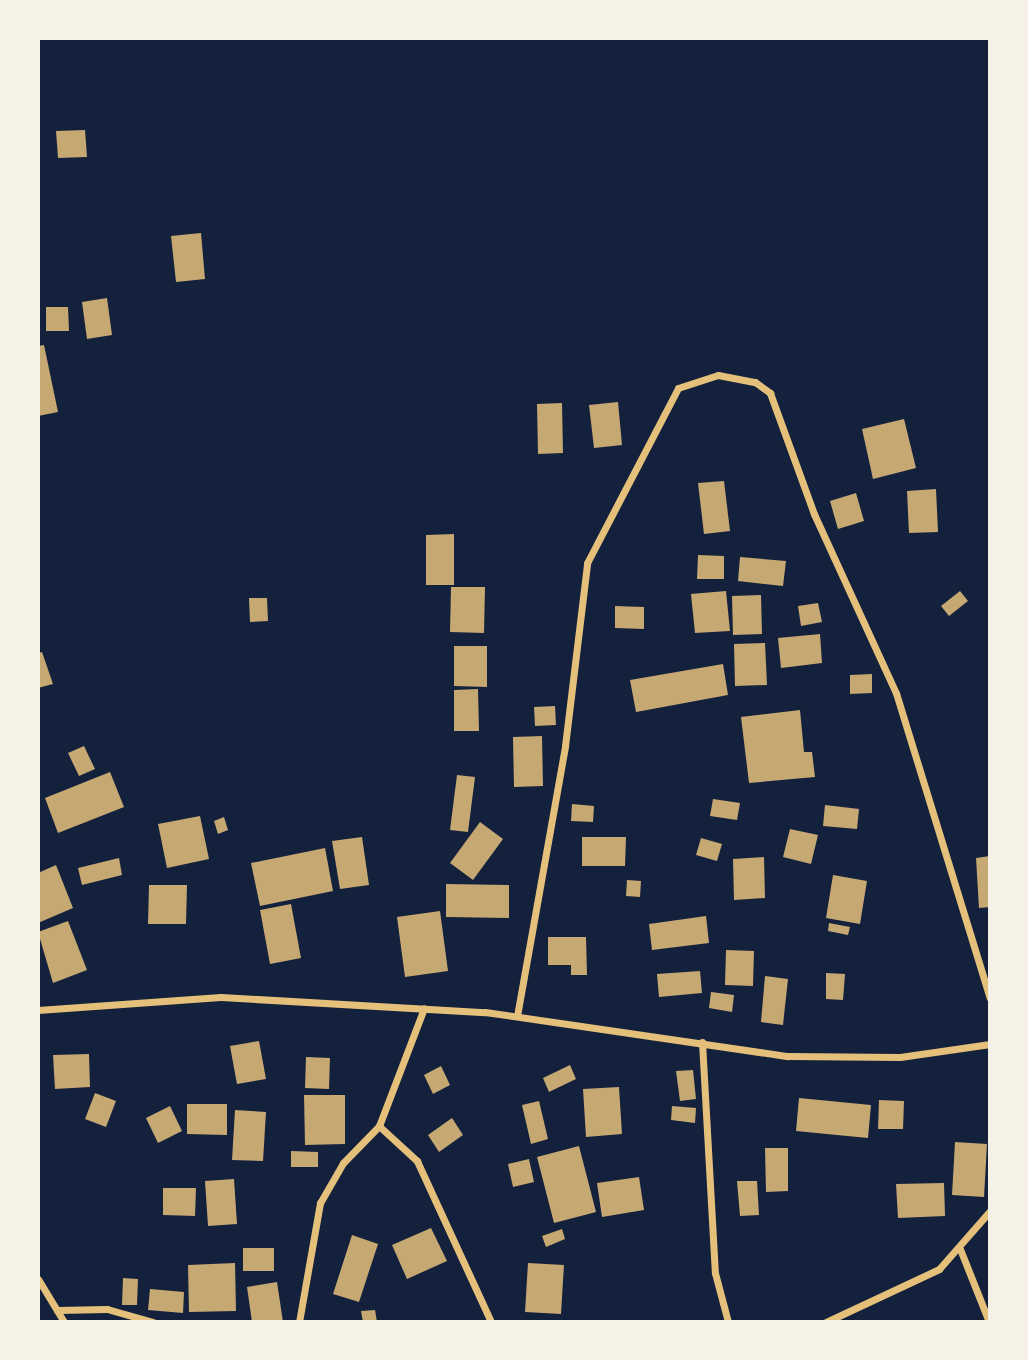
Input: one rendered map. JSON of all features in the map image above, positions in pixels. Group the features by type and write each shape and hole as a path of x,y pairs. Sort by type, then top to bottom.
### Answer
{"street":[{"path":"517,1016 565,746 587,564 678,388 718,376 755,382 770,393 814,514 896,693 989,998"},
{"path":"38,1010 220,997 517,1016 789,1056 900,1056 989,1044"},
{"path":"299,1321 320,1203 343,1163 379,1126 424,1008"},
{"path":"702,1042 715,1273 728,1321"},
{"path":"379,1126 417,1161 491,1321"},
{"path":"826,1321 939,1269 960,1249 989,1211"},
{"path":"960,1249 989,1321"},
{"path":"38,1279 64,1321"},
{"path":"57,1310 107,1309 153,1321"}],"building":[{"path":"85,130 87,157 58,158 56,131"},
{"path":"201,233 205,279 176,282 171,236"},
{"path":"107,298 112,335 87,339 82,302"},
{"path":"46,307 68,307 69,331 46,331"},
{"path":"44,345 58,412 38,416 38,346"},
{"path":"618,402 622,445 594,448 589,405"},
{"path":"562,403 563,453 538,454 537,404"},
{"path":"904,419 916,468 873,479 862,429"},
{"path":"724,481 730,531 704,534 698,483"},
{"path":"936,489 938,532 909,533 907,491"},
{"path":"856,493 864,521 838,529 830,501"},
{"path":"454,534 454,585 426,585 426,535"},
{"path":"698,555 724,556 724,579 697,579"},
{"path":"740,557 786,561 783,586 738,581"},
{"path":"451,587 485,587 484,633 450,632"},
{"path":"726,591 730,631 695,633 691,594"},
{"path":"960,591 968,601 949,616 941,606"},
{"path":"761,595 762,634 733,635 732,596"},
{"path":"249,598 267,598 268,621 250,622"},
{"path":"818,603 822,622 801,626 798,606"},
{"path":"615,606 644,607 644,629 615,628"},
{"path":"820,634 822,663 781,668 778,638"},
{"path":"765,643 767,685 735,686 734,644"},
{"path":"454,646 487,646 487,687 454,686"},
{"path":"42,652 53,684 38,688 38,653"},
{"path":"723,664 728,695 636,712 630,680"},
{"path":"872,674 872,693 850,694 850,675"},
{"path":"478,689 479,731 454,731 454,690"},
{"path":"555,706 556,725 535,726 534,707"},
{"path":"800,710 804,752 812,752 815,777 749,783 741,717"},
{"path":"542,736 543,786 514,787 513,737"},
{"path":"84,746 95,769 79,776 68,753"},
{"path":"110,772 124,807 58,833 45,798"},
{"path":"457,775 475,777 468,832 450,830"},
{"path":"713,799 740,803 737,820 710,816"},
{"path":"572,804 594,806 593,822 571,821"},
{"path":"825,805 859,809 857,829 823,826"},
{"path":"200,816 209,859 167,868 158,824"},
{"path":"224,817 228,830 218,834 214,821"},
{"path":"480,822 503,839 473,880 450,863"},
{"path":"790,829 818,835 811,864 783,857"},
{"path":"362,837 369,885 340,889 332,841"},
{"path":"582,837 626,837 625,866 582,866"},
{"path":"701,838 722,844 717,861 696,855"},
{"path":"325,848 333,891 260,906 251,863"},
{"path":"990,856 990,907 979,908 976,858"},
{"path":"764,857 765,898 734,900 733,859"},
{"path":"119,858 122,875 82,885 78,868"},
{"path":"56,865 73,908 38,923 38,873"},
{"path":"833,875 867,881 860,924 826,918"},
{"path":"627,880 641,881 640,897 626,896"},
{"path":"446,884 509,885 509,918 446,917"},
{"path":"149,885 187,885 186,924 148,924"},
{"path":"291,904 301,958 270,964 260,910"},
{"path":"440,911 448,971 405,977 397,917"},
{"path":"706,916 709,943 652,950 649,924"},
{"path":"68,921 87,970 53,983 38,932"},
{"path":"829,923 850,927 848,935 828,931"},
{"path":"548,937 586,937 587,975 571,975 571,965 548,965"},
{"path":"726,950 754,951 753,986 725,985"},
{"path":"700,971 702,993 659,997 657,974"},
{"path":"826,973 845,974 843,1000 826,999"},
{"path":"765,976 788,979 783,1025 761,1022"},
{"path":"711,992 734,995 732,1012 709,1008"},
{"path":"259,1041 266,1079 237,1084 230,1046"},
{"path":"89,1054 90,1087 55,1089 53,1055"},
{"path":"306,1057 330,1058 329,1089 305,1088"},
{"path":"570,1065 576,1079 549,1092 543,1078"},
{"path":"441,1066 450,1085 433,1094 424,1075"},
{"path":"693,1070 696,1099 680,1101 676,1071"},
{"path":"619,1087 622,1134 586,1137 583,1089"},
{"path":"95,1093 116,1101 106,1127 85,1119"},
{"path":"304,1095 345,1095 345,1144 305,1145"},
{"path":"799,1098 871,1105 868,1138 796,1131"},
{"path":"879,1100 904,1101 903,1129 878,1129"},
{"path":"539,1101 548,1139 531,1144 522,1105"},
{"path":"187,1104 227,1104 227,1135 187,1134"},
{"path":"170,1106 182,1131 158,1143 146,1118"},
{"path":"672,1106 696,1108 695,1123 671,1120"},
{"path":"235,1110 266,1112 263,1161 232,1160"},
{"path":"452,1118 463,1135 439,1152 428,1135"},
{"path":"955,1142 987,1144 984,1197 952,1195"},
{"path":"579,1146 596,1212 554,1223 537,1157"},
{"path":"765,1148 788,1148 788,1191 766,1192"},
{"path":"291,1151 318,1152 318,1167 291,1167"},
{"path":"529,1159 534,1182 513,1187 508,1164"},
{"path":"639,1177 644,1210 602,1217 597,1183"},
{"path":"234,1179 237,1224 208,1226 205,1181"},
{"path":"737,1181 757,1181 759,1215 740,1216"},
{"path":"944,1183 945,1216 898,1218 896,1184"},
{"path":"163,1188 196,1188 195,1216 163,1215"},
{"path":"431,1228 447,1261 407,1279 392,1245"},
{"path":"562,1229 565,1239 546,1247 542,1236"},
{"path":"352,1235 378,1244 359,1302 333,1294"},
{"path":"243,1248 274,1248 274,1271 243,1271"},
{"path":"235,1263 236,1311 189,1312 188,1265"},
{"path":"528,1263 564,1265 561,1314 525,1312"},
{"path":"123,1278 138,1279 137,1305 122,1305"},
{"path":"277,1282 283,1322 252,1322 247,1287"},
{"path":"150,1289 184,1292 183,1313 148,1310"},
{"path":"375,1310 377,1322 363,1322 361,1311"}]}
